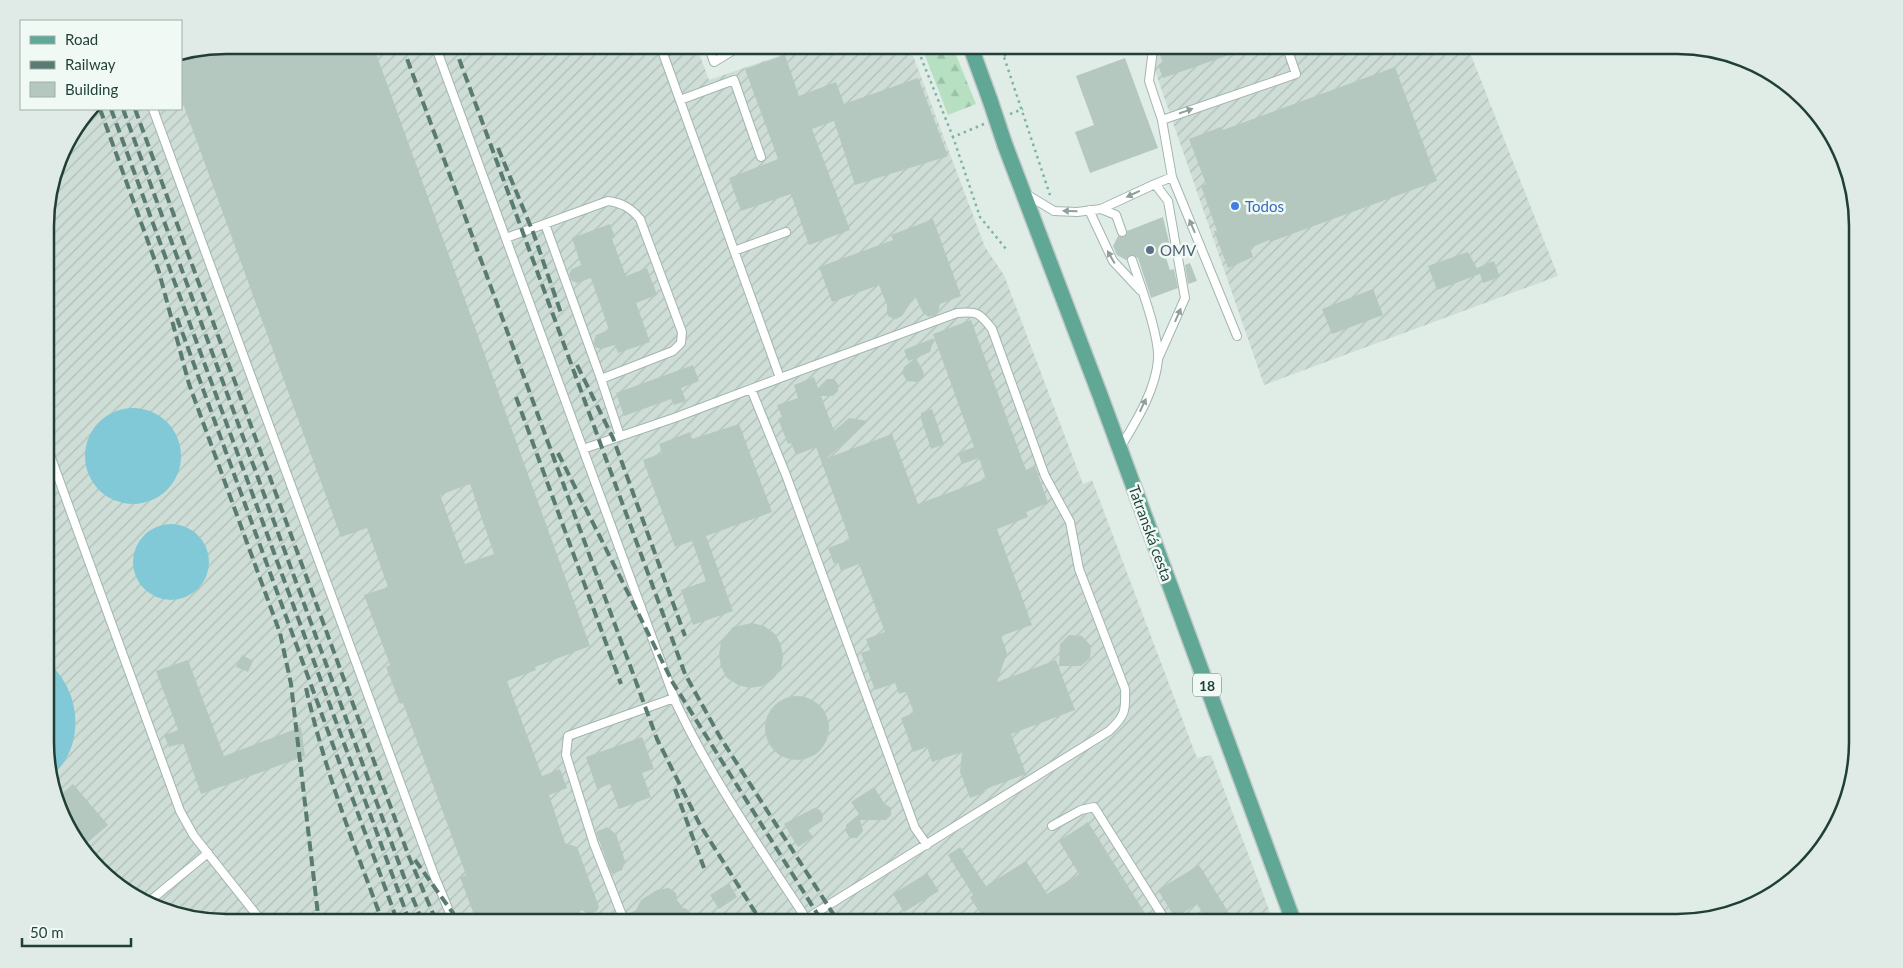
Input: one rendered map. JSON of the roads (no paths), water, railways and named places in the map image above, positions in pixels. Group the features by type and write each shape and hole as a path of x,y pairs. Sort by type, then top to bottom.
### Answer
{"main road":[{"name":"Tatranská cesta","path":"973,54 1005,145 1120,448 1291,914"}],"lane":[{"path":"438,54 674,698 694,741 723,791 803,914"},
{"path":"663,54 780,378"},
{"path":"711,54 714,62 727,54"},
{"path":"1152,54 1149,81 1162,120 1172,177 1237,336"},
{"path":"1162,120 1296,74 1289,54"},
{"path":"680,100 734,80 761,157"},
{"path":"153,110 431,866 450,914"},
{"path":"1024,193 1054,211 1101,209 1172,177"},
{"path":"1120,448 1151,390 1158,359 1185,298 1168,201 1155,184"},
{"path":"506,238 608,201 620,202 632,210 640,219 682,332 681,343 673,351 601,379"},
{"path":"1101,209 1116,214 1122,232"},
{"path":"1089,210 1113,261 1144,293"},
{"path":"545,224 620,436"},
{"path":"734,251 786,232"},
{"path":"1132,260 1144,293 1158,359"},
{"path":"583,449 674,418 957,313 971,312 982,315 992,329 1045,476 1070,522 1080,569 1125,689 1126,704 1122,719 1109,731 819,914"},
{"path":"751,388 789,484 915,828 928,845"},
{"path":"54,473 180,811 194,836 256,914"},
{"path":"621,914 594,844 566,756 565,745 568,736 674,698"},
{"path":"1052,826 1081,810 1094,807 1161,914"},
{"path":"153,898 208,853"}],"water":[{"path":"133,408 151,411 167,422 178,438 181,456 178,474 167,490 151,501 133,504 115,501 99,490 88,474 85,456 88,438 99,422 115,411"},
{"path":"164,524 178,524 192,530 203,541 209,555 206,577 198,589 178,600 164,600 150,594 139,583 133,569 133,555 139,541 150,530"},
{"path":"54,669 64,682 74,708 74,736 63,764 56,771 54,742"}],"railway":[{"path":"405,54 657,739 700,825 756,914"},
{"path":"457,54 685,674 720,737 833,914"},
{"path":"100,110 159,272 189,384 280,633 291,684 318,914"},
{"path":"111,110 407,914"},
{"path":"123,110 404,877 419,914"},
{"path":"135,110 409,857 433,914"},
{"path":"498,148 533,232 562,316"},
{"path":"177,318 395,914"},
{"path":"577,365 613,438 685,636"},
{"path":"516,397 621,684"},
{"path":"558,453 673,683 817,914"},
{"path":"306,688 331,777 380,914"},
{"path":"675,789 704,868"},
{"path":"415,860 454,914"}],"place":[{"name":"Todos","path":"1235,206"},
{"name":"OMV","path":"1150,250"}]}
